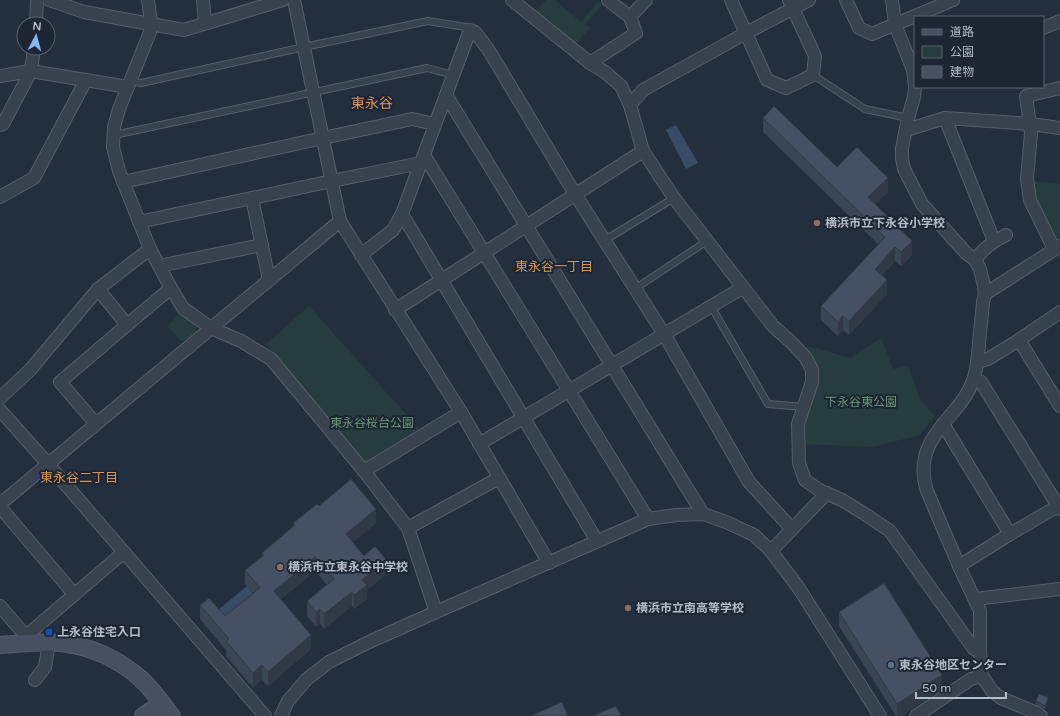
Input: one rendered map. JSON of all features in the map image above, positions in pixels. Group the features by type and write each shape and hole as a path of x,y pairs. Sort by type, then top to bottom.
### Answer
{"street":[{"path":"36,16 37,0"},
{"path":"49,0 84,12 184,30 283,0"},
{"path":"148,0 151,24 150,32 119,109 114,127 113,147 123,182 150,248 183,308 212,328 241,341 271,359 364,471 408,528 436,612"},
{"path":"202,0 205,23"},
{"path":"294,0 340,221 460,412 549,563"},
{"path":"512,0 590,63 606,72 621,86 630,104 643,151 674,198 742,288 773,326 806,358 812,370 812,382 798,424 798,462 805,480 819,490 842,500 890,531 974,649 980,652"},
{"path":"590,63 636,33 630,17 608,0"},
{"path":"630,17 646,0"},
{"path":"731,0 767,80 786,88 813,75 815,56 791,4"},
{"path":"630,104 643,90 746,33 791,4 810,0"},
{"path":"846,0 859,28 872,34 914,16"},
{"path":"892,0 895,24 914,75"},
{"path":"914,16 953,0"},
{"path":"1044,28 1060,21"},
{"path":"361,255 394,230 402,214 470,30 475,32 488,49 575,194 636,288 749,482 792,529"},
{"path":"0,125 3,124 31,71 33,56"},
{"path":"0,76 31,71 86,80 129,84"},
{"path":"0,197 34,178 86,80"},
{"path":"915,88 902,148 904,169 922,204 966,253 975,260 980,269 985,294 974,378 962,401 943,424 928,446 925,458 924,482 959,566 980,611 980,652 982,676 992,691 1001,698 1041,716"},
{"path":"985,294 1057,247 1030,200 1027,179 1031,124 1026,96 1060,88"},
{"path":"446,95 703,514"},
{"path":"906,130 945,118 1031,124 1060,128"},
{"path":"945,118 994,241"},
{"path":"123,182 412,120 435,124"},
{"path":"395,310 643,151"},
{"path":"140,222 332,181 422,159"},
{"path":"422,159 484,253 648,520"},
{"path":"252,198 269,280"},
{"path":"402,214 597,541"},
{"path":"74,594 0,506 48,464 340,221"},
{"path":"975,260 980,253 994,241 1006,235"},
{"path":"159,266 262,245"},
{"path":"0,398 30,370 98,289 150,248"},
{"path":"96,424 60,382 171,288"},
{"path":"478,444 742,288"},
{"path":"98,289 127,324"},
{"path":"977,362 988,359 1060,312"},
{"path":"1019,340 1060,406"},
{"path":"959,566 1010,534 1059,507 981,382 974,378"},
{"path":"0,410 265,716"},
{"path":"364,471 460,412"},
{"path":"943,424 1010,534"},
{"path":"408,528 499,478"},
{"path":"771,551 827,493"},
{"path":"281,716 288,701 307,679 329,662 376,639 597,541 648,520 676,515 703,514 726,522 754,535 771,551 798,587 880,716"},
{"path":"29,640 74,594 124,552"},
{"path":"975,599 1060,589"},
{"path":"0,606 29,640"},
{"path":"0,645 29,640 61,643 96,651 127,667 141,679 172,716"},
{"path":"35,680 45,667 49,643"},
{"path":"916,716 971,679 982,676"},
{"path":"143,716 162,703"}],"lane":[{"path":"129,84 141,83 304,46 428,21 470,30"},
{"path":"114,135 427,68 454,75"},
{"path":"813,75 865,109 908,118"},
{"path":"605,240 674,198"},
{"path":"636,288 707,241"},
{"path":"711,306 768,404 804,407"}],"green space":[{"path":"546,0 555,0 581,22 598,1 602,5 585,24 590,28 575,45 536,11"},
{"path":"1033,181 1060,184 1060,238 1058,239 1052,237 1035,197"},
{"name":"東永谷桜台公園","path":"309,306 419,429 365,465 266,344"},
{"path":"181,313 197,328 196,333 182,342 167,326"},
{"name":"下永谷東公園","path":"881,338 893,369 908,366 920,399 935,416 920,435 872,447 802,444 803,424 814,395 818,379 817,367 800,346 816,348 850,358"}],"water":[{"path":"676,125 698,163 686,169 666,130"},
{"path":"247,586 260,602 225,631 212,615"}],"building":[{"path":"774,106 837,167 857,147 888,178 868,197 912,241 901,252 895,247 875,269 887,280 849,321 843,316 838,322 821,306 885,237 763,118"},
{"path":"351,479 376,509 346,534 364,556 375,546 386,560 362,580 367,585 354,595 352,592 324,614 320,609 316,612 307,601 334,579 315,557 274,591 311,635 268,672 262,665 253,673 226,641 229,639 200,605 209,598 225,616 260,588 245,570 264,555 262,553 295,525 293,523 317,504 319,506"},
{"path":"884,583 942,675 897,704 839,612"},
{"path":"1039,694 1048,697 1045,706 1036,701"},
{"path":"562,702 568,716 530,716"},
{"path":"616,706 621,716 592,716"}],"place":[{"name":"横浜市立下永谷小学校","path":"817,223"},
{"name":"横浜市立東永谷中学校","path":"280,567"},
{"name":"横浜市立南高等学校","path":"628,608"},
{"name":"上永谷住宅入口","path":"49,632"},
{"name":"東永谷地区センター","path":"891,665"}],"district":[{"name":"東永谷","path":"372,103"},
{"name":"東永谷一丁目","path":"554,267"},
{"name":"東永谷二丁目","path":"79,478"}]}
